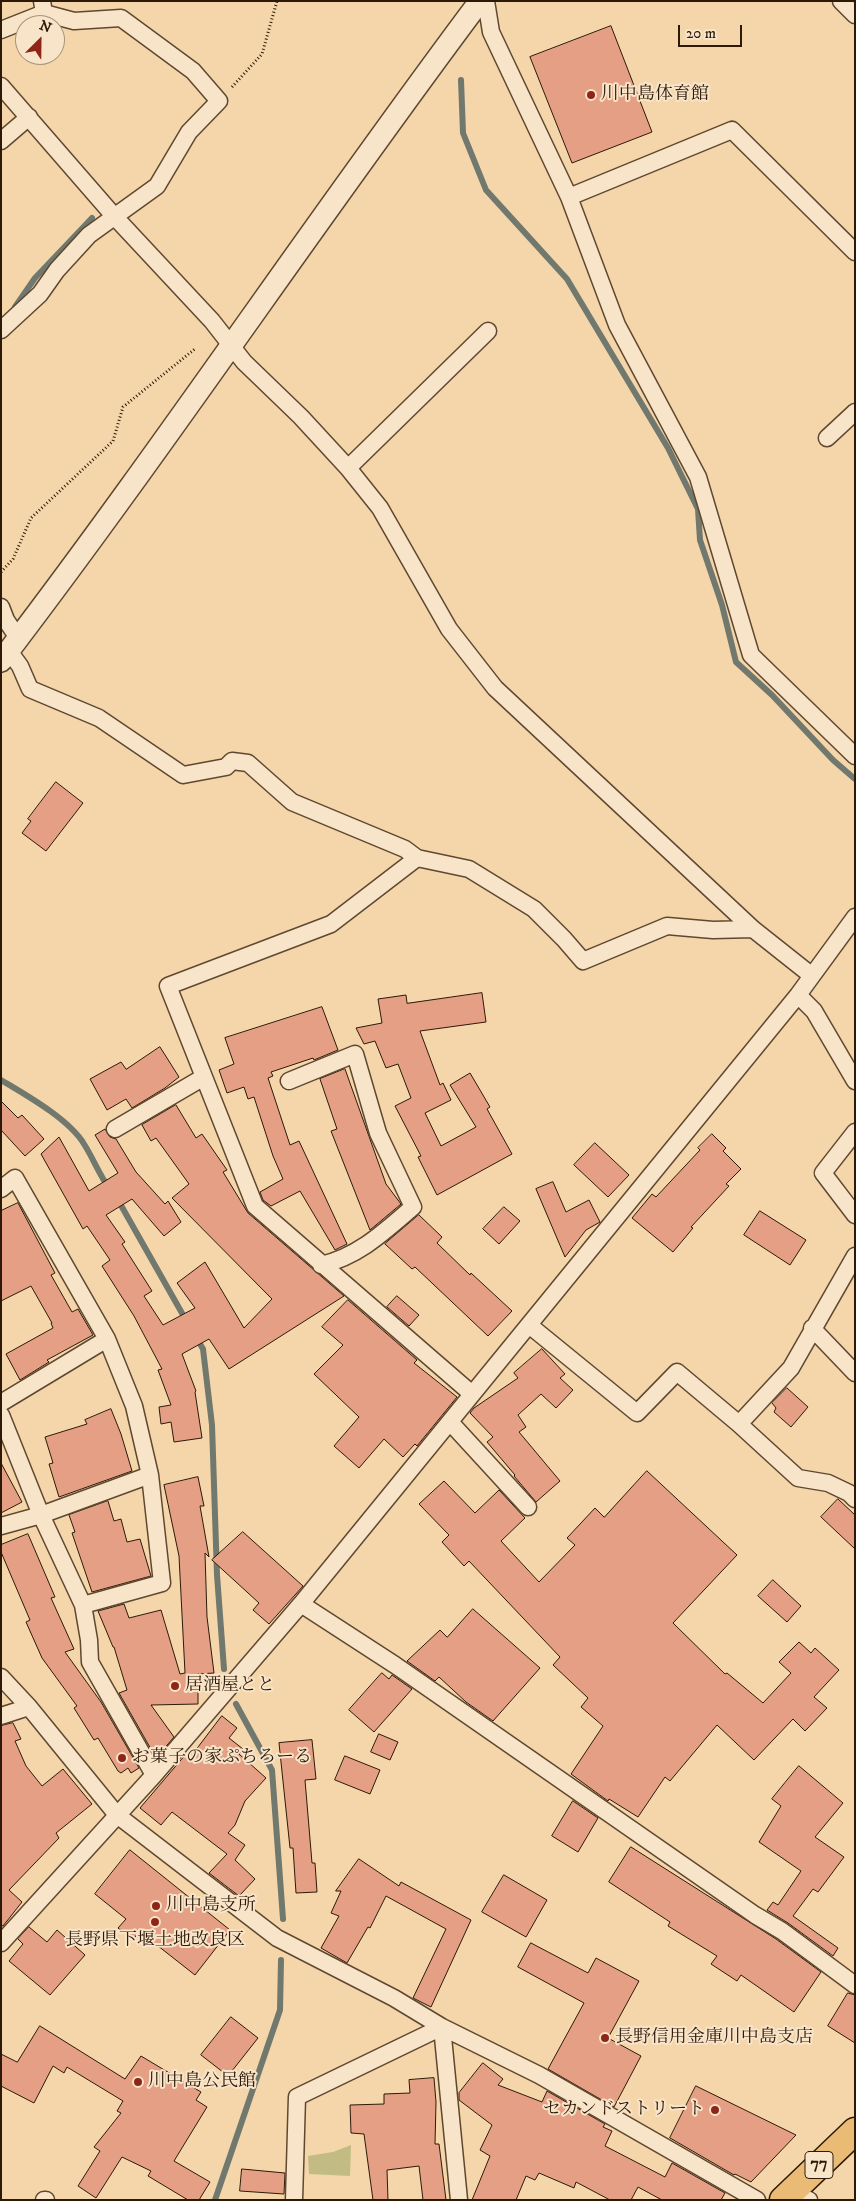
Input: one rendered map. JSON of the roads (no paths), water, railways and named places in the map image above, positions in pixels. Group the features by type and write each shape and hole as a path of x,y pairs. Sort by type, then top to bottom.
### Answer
{"main road":[{"name":"77","path":"794,2197 855,2131"}],"street":[{"path":"10,650 420,81 480,1"},
{"path":"486,1 491,32 569,197 616,325 698,477 751,655 855,756"},
{"path":"842,1 855,16"},
{"path":"1,30 43,7 74,21 121,18 193,71 219,101 189,132 157,186 89,235 57,270 40,294 1,330"},
{"path":"1,86 114,216 212,321 230,347 301,417 348,468 380,508 450,630 495,688 753,929 811,975"},
{"path":"1,141 29,117"},
{"path":"569,197 732,130 855,252"},
{"path":"348,468 488,331"},
{"path":"827,438 855,412"},
{"path":"1,607 6,620 10,650 20,666 30,689 99,718 183,775 226,767 232,761 248,763 292,802 405,849 417,858 469,870 534,909 564,938 583,961 667,926 713,930 753,929"},
{"path":"417,858 331,924 168,986 255,1206 472,1394"},
{"path":"1,1943 154,1775 301,1604 798,995 855,916"},
{"path":"798,995 814,1011 855,1081"},
{"path":"289,1081 355,1054 378,1133 413,1208 369,1245 339,1260 321,1265"},
{"path":"115,1129 204,1077"},
{"path":"855,1132 823,1173 855,1215"},
{"path":"1,1189 15,1178 107,1339 134,1406 150,1475 162,1583 83,1605"},
{"path":"739,1424 791,1368 812,1328 855,1256"},
{"path":"529,1324 637,1413 677,1372 739,1424 798,1478 828,1483 849,1493 855,1499"},
{"path":"812,1328 855,1373"},
{"path":"1,1403 107,1339"},
{"path":"1,1415 41,1515 83,1605 89,1640 90,1662 154,1775"},
{"path":"450,1422 528,1507"},
{"path":"1,1526 41,1515 150,1475"},
{"path":"301,1604 411,1676 754,1915 782,1931 855,1985"},
{"path":"1,1677 29,1707 117,1816 277,1938 394,1998 442,2027 539,2075 756,2200"},
{"path":"1,1716 29,1707"},
{"path":"294,2200 297,2097 442,2027"},
{"path":"442,2027 459,2200"}],"waterway":[{"path":"461,80 463,133 486,190 567,279 668,448 698,509 700,540 722,605 736,662 772,695 833,760 855,779"},
{"path":"15,307 35,278 92,218"},
{"path":"1,1080 46,1108 68,1126 84,1144 109,1188"},
{"path":"118,1200 187,1322"},
{"path":"196,1337 203,1349 212,1425 217,1575 224,1669"},
{"path":"236,1704 272,1770 283,1919"},
{"path":"215,2200 280,2010 281,1960"}],"place":[{"name":"川中島体育館","path":"591,95"},
{"name":"居酒屋とと","path":"175,1686"},
{"name":"お菓子の家ぷちろーる","path":"122,1758"},
{"name":"川中島支所","path":"156,1906"},
{"name":"長野県下堰土地改良区","path":"155,1922"},
{"name":"長野信用金庫川中島支店","path":"605,2038"},
{"name":"川中島公民館","path":"138,2082"},
{"name":"セカンドストリート","path":"715,2110"}]}
